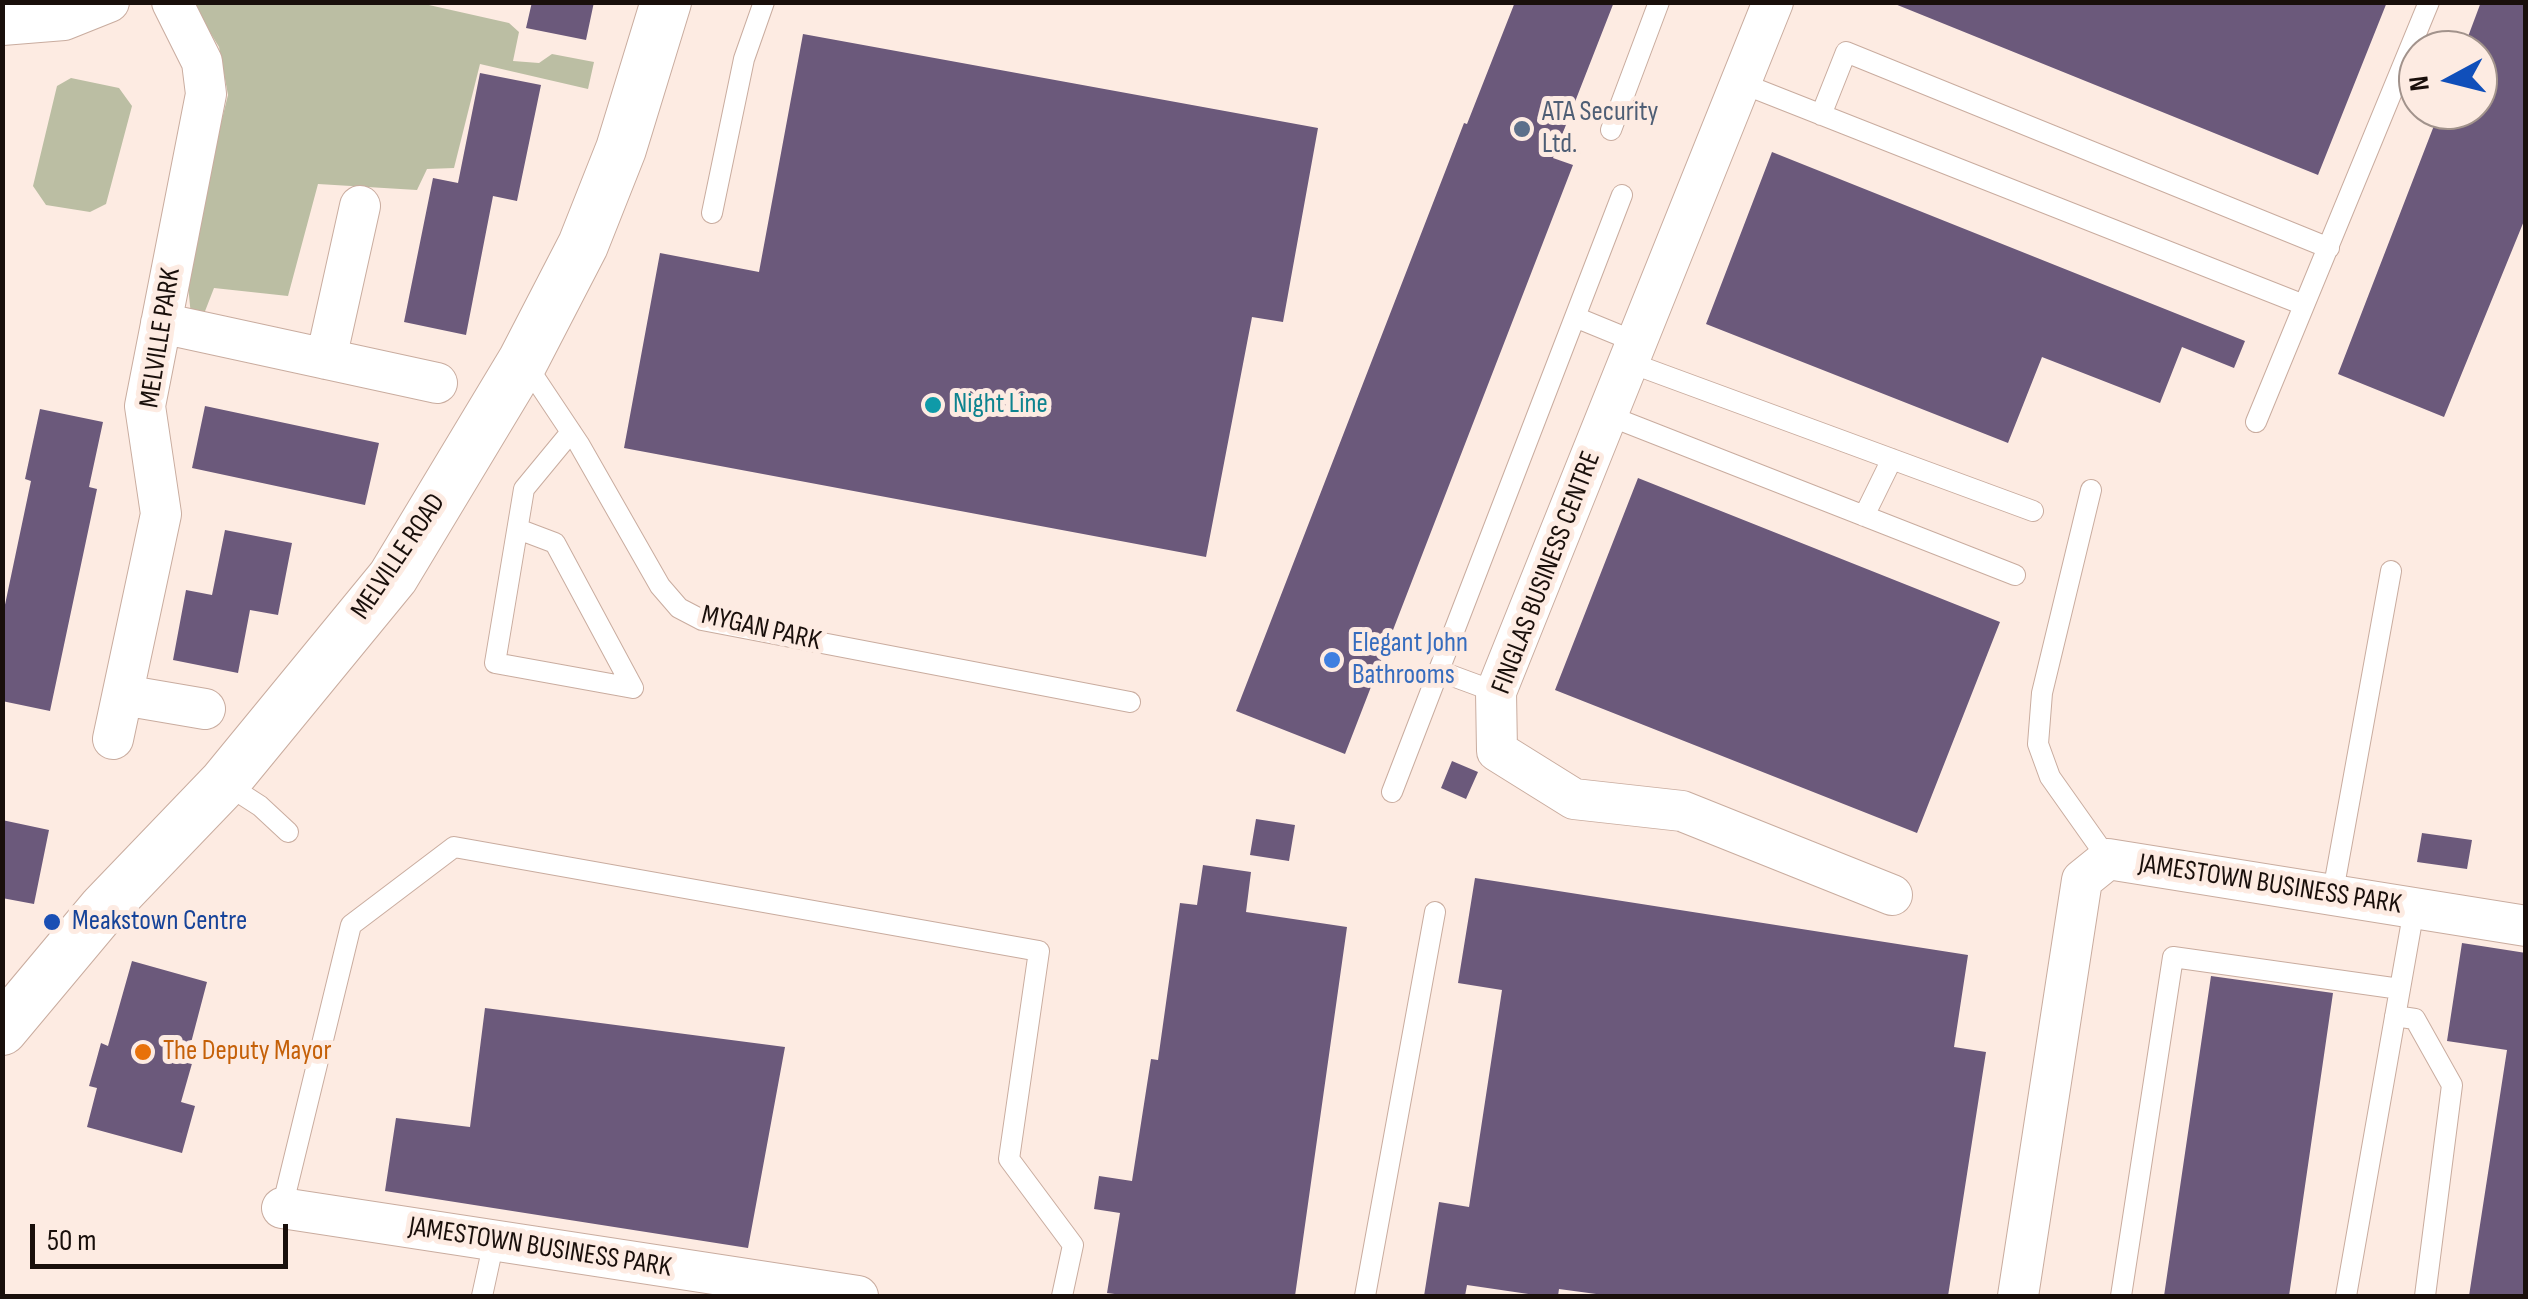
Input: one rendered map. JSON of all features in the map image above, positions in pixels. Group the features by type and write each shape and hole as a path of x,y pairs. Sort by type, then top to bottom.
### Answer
{"street":[{"path":"2,25 64,20 110,2"},
{"name":"MELVILLE PARK","path":"114,739 161,514 145,406 206,94 202,62 172,2"},
{"name":"MELVILLE ROAD","path":"2,1030 104,908 224,783 393,576 524,362 596,213 627,131 666,2"},
{"name":"FINGLAS BUSINESS CENTRE","path":"1773,2 1496,692 1496,751 1574,798 1682,811 1892,895"},
{"path":"326,359 360,206"},
{"path":"161,323 437,384"},
{"path":"123,695 205,710"},
{"name":"JAMESTOWN BUSINESS PARK","path":"2018,1296 2082,880 2108,858 2526,926"},
{"name":"JAMESTOWN BUSINESS PARK","path":"282,1208 858,1296"}],"lane":[{"path":"712,213 744,59 764,2"},
{"path":"1612,130 1659,2"},
{"path":"2256,422 2429,2"},
{"path":"1821,115 1846,52 2328,248"},
{"path":"1741,83 2304,306"},
{"path":"1392,792 1622,195"},
{"path":"1575,317 1632,352 1892,459 2033,511"},
{"name":"MYGAN PARK","path":"524,362 660,586 678,608 702,620 1130,702"},
{"path":"1607,416 2016,575"},
{"path":"518,529 555,543 632,688 495,663 524,489 570,432"},
{"path":"1864,516 1892,459"},
{"path":"2091,490 2042,693 2038,744 2050,777 2108,858"},
{"path":"2332,897 2391,571"},
{"path":"1438,672 1496,692"},
{"path":"224,783 260,806 288,832"},
{"path":"282,1208 352,924 454,847 1040,950 1009,1158 1073,1245 1062,1296"},
{"path":"2346,1296 2414,909"},
{"path":"1365,1296 1435,912"},
{"path":"2120,1296 2173,957 2400,989"},
{"path":"2395,1016 2415,1019 2452,1085 2426,1296"},
{"path":"482,1296 494,1241"}],"green space":[{"path":"192,3 420,3 509,23 519,32 513,61 539,63 552,54 594,62 588,89 480,64 454,168 427,169 417,190 318,184 288,296 214,288 202,319 191,316 188,285 228,95 219,47"},
{"path":"71,78 119,88 132,106 106,204 90,212 46,205 33,186 57,86"}],"building":[{"path":"532,2 594,2 586,40 526,28"},
{"path":"1515,2 1614,2 1553,158 1573,165 1345,754 1236,711 1464,123 1467,124"},
{"path":"1890,2 2387,2 2318,175"},
{"path":"2481,2 2526,2 2526,216 2444,417 2338,374 2432,130 2498,130 2498,30 2470,30"},
{"path":"803,34 1318,128 1283,322 1252,317 1206,557 624,448 660,253 759,272"},
{"path":"480,73 541,85 517,201 493,196 466,335 404,322 433,178 458,183"},
{"path":"1772,152 2245,341 2234,368 2182,347 2160,403 2042,357 2008,443 1706,324"},
{"path":"205,406 379,443 365,505 192,468"},
{"path":"40,409 103,422 89,487 97,489 50,711 2,701 2,619 31,481 25,479"},
{"path":"1638,478 2000,622 1917,833 1555,690"},
{"path":"225,530 292,543 278,615 250,610 238,673 173,660 186,590 212,595"},
{"path":"1452,761 1478,772 1466,799 1441,788"},
{"path":"1256,819 1295,825 1289,861 1250,855"},
{"path":"2,820 49,830 34,904 2,898"},
{"path":"2422,833 2472,840 2467,869 2417,862"},
{"path":"1203,865 1251,872 1246,912 1347,927 1295,1296 1107,1293 1120,1213 1094,1209 1099,1176 1132,1181 1151,1059 1158,1060 1180,903 1197,905"},
{"path":"1475,878 1968,955 1954,1047 1986,1052 1948,1296 1611,1296 1559,1289 1558,1296 1542,1296 1467,1285 1465,1296 1424,1296 1439,1202 1469,1207 1502,990 1458,983"},
{"path":"2462,943 2526,953 2526,1296 2469,1296 2507,1050 2447,1041"},
{"name":"The Deputy Mayor","path":"132,961 207,982 187,1058 193,1060 181,1102 195,1106 182,1153 87,1127 97,1088 89,1086 101,1043 108,1046"},
{"path":"2211,976 2333,993 2289,1296 2164,1296"},
{"path":"485,1008 785,1047 748,1248 385,1191 396,1118 470,1127"}],"place":[{"name":"ATA Security Ltd.","path":"1522,129"},
{"name":"Night Line","path":"933,405"},
{"name":"Elegant John Bathrooms","path":"1332,660"},
{"name":"Meakstown Centre","path":"52,922"},
{"name":"The Deputy Mayor","path":"143,1052"}]}
